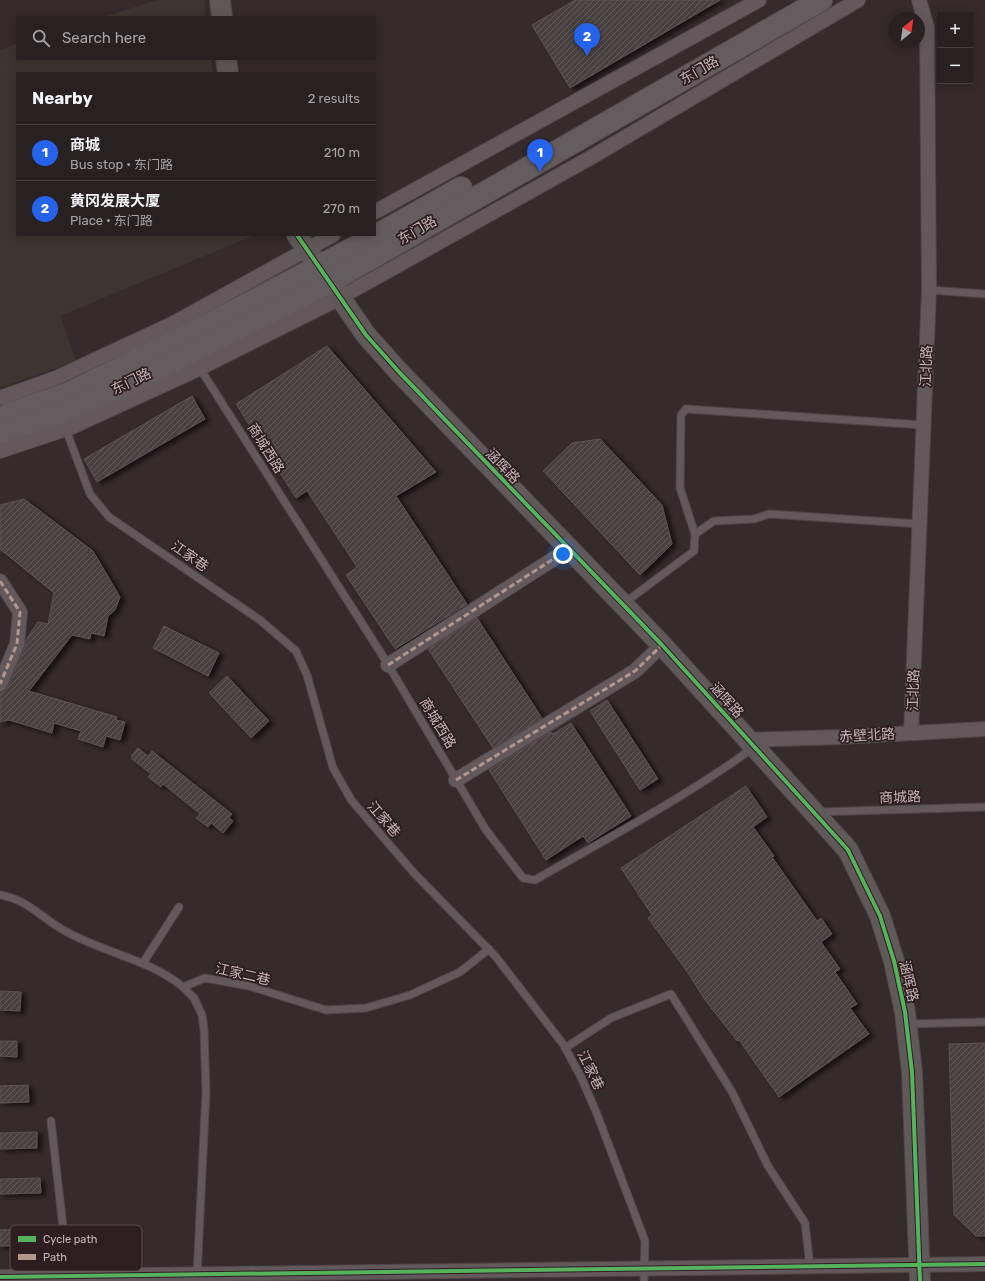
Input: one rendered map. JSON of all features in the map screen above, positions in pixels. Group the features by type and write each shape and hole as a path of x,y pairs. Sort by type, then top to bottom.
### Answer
{"main road":[{"name":"东门路","path":"376,234 795,0"},
{"name":"东门路","path":"376,235 821,0"},
{"name":"东门路","path":"0,432 63,421 130,383 195,360 318,266 372,236"},
{"name":"东门路","path":"0,417 67,394 186,336 375,236"}],"street":[{"path":"220,0 222,16"},
{"path":"376,211 759,0"},
{"path":"0,398 56,378 174,323 590,158 858,0"},
{"name":"江北路","path":"911,733 929,290 927,26 919,0"},
{"path":"226,60 228,72"},
{"path":"318,266 333,236"},
{"name":"涵晖路","path":"318,266 366,335 399,372 662,645 848,850 880,916 894,961 906,1024 912,1072 920,1273"},
{"path":"0,451 63,421"},
{"path":"388,665 569,549"},
{"path":"0,581 20,612 17,644 0,684"},
{"path":"456,780 635,671 662,645"},
{"name":"赤壁北路","path":"751,744 985,729"},
{"path":"0,1277 65,1279 644,1275 810,1266 920,1273 985,1264"}],"lane":[{"path":"929,290 985,294"},
{"name":"商城西路","path":"195,360 388,665 486,830 523,878 534,880 601,843 725,769 751,744"},
{"path":"622,604 694,552 695,534 680,488 681,415 686,409 923,425"},
{"name":"江家巷","path":"63,421 90,494 109,517 260,620 296,652 307,675 333,768 352,801 413,872 489,949 526,995 565,1048 581,1077 597,1114 645,1241 644,1275"},
{"path":"695,534 714,521 754,519 769,514 920,524"},
{"name":"商城路","path":"815,812 985,807"},
{"path":"0,895 16,898 66,931 169,975 194,998 202,1015 204,1029 206,1091 197,1278"},
{"path":"143,963 179,906"},
{"name":"江家二巷","path":"183,987 204,978 249,986 326,1010 366,1008 410,995 460,972 489,949"},
{"path":"565,1048 612,1018 671,994 732,1092 768,1166 805,1223 810,1266"},
{"path":"906,1024 985,1022"},
{"path":"51,1120 63,1225"}],"shaded area":[{"path":"157,0 204,0 206,16 106,16"},
{"path":"16,44 16,60 211,60 213,72 16,72 16,236 253,236 60,316 76,361 0,388 0,50"}],"building":[{"path":"575,0 720,0 570,88 532,25"},
{"path":"327,346 436,472 396,496 467,604 395,649 346,575 357,567 307,491 296,498 236,404"},
{"path":"192,396 205,419 97,482 84,459"},
{"path":"600,439 662,505 672,544 640,575 543,471 572,443"},
{"path":"24,499 93,551 120,597 115,610 108,616 104,636 91,633 90,639 72,635 29,691 117,717 116,720 125,722 120,740 106,736 103,747 78,739 81,731 54,723 52,733 9,720 0,722 0,692 5,691 8,687 25,647 26,640 38,622 48,624 54,593 0,549 0,505"},
{"path":"477,618 542,718 493,748 428,649"},
{"path":"164,626 219,653 208,676 153,648"},
{"path":"227,676 269,721 251,738 209,693"},
{"path":"607,700 658,779 640,790 590,711"},
{"path":"571,723 631,816 588,843 583,836 546,860 489,770 551,732 553,734"},
{"path":"138,748 148,756 152,751 232,814 229,818 233,821 223,833 211,823 208,827 196,818 200,814 163,784 161,787 148,777 151,774 132,759 132,755"},
{"path":"746,786 767,817 753,827 817,921 821,918 832,934 821,942 840,969 835,972 857,1004 850,1008 869,1034 779,1097 739,1040 737,1041 705,1000 688,973 648,918 652,915 621,868"},
{"path":"0,991 21,992 20,1011 0,1010"},
{"path":"0,1041 17,1041 17,1057 0,1056"},
{"path":"985,1043 985,1236 976,1236 954,1215 949,1044"},
{"path":"28,1085 29,1102 0,1103 0,1086"},
{"path":"37,1132 37,1148 0,1149 0,1133"},
{"path":"40,1178 41,1193 0,1194 0,1179"},
{"path":"0,1230 10,1230 10,1246 0,1246"}],"marked path":[{"path":"388,665 569,549"},
{"path":"0,581 20,612 17,644 0,684"},
{"path":"456,780 635,671 662,645"}],"cycle path":[{"path":"298,236 366,335 399,372 662,645 848,850 880,916 894,961 905,1012 912,1072 920,1281"},
{"path":"0,1277 985,1264"}],"place":[{"name":"黄冈发展大厦","path":"587,56"},
{"name":"商城","path":"540,172"}]}
